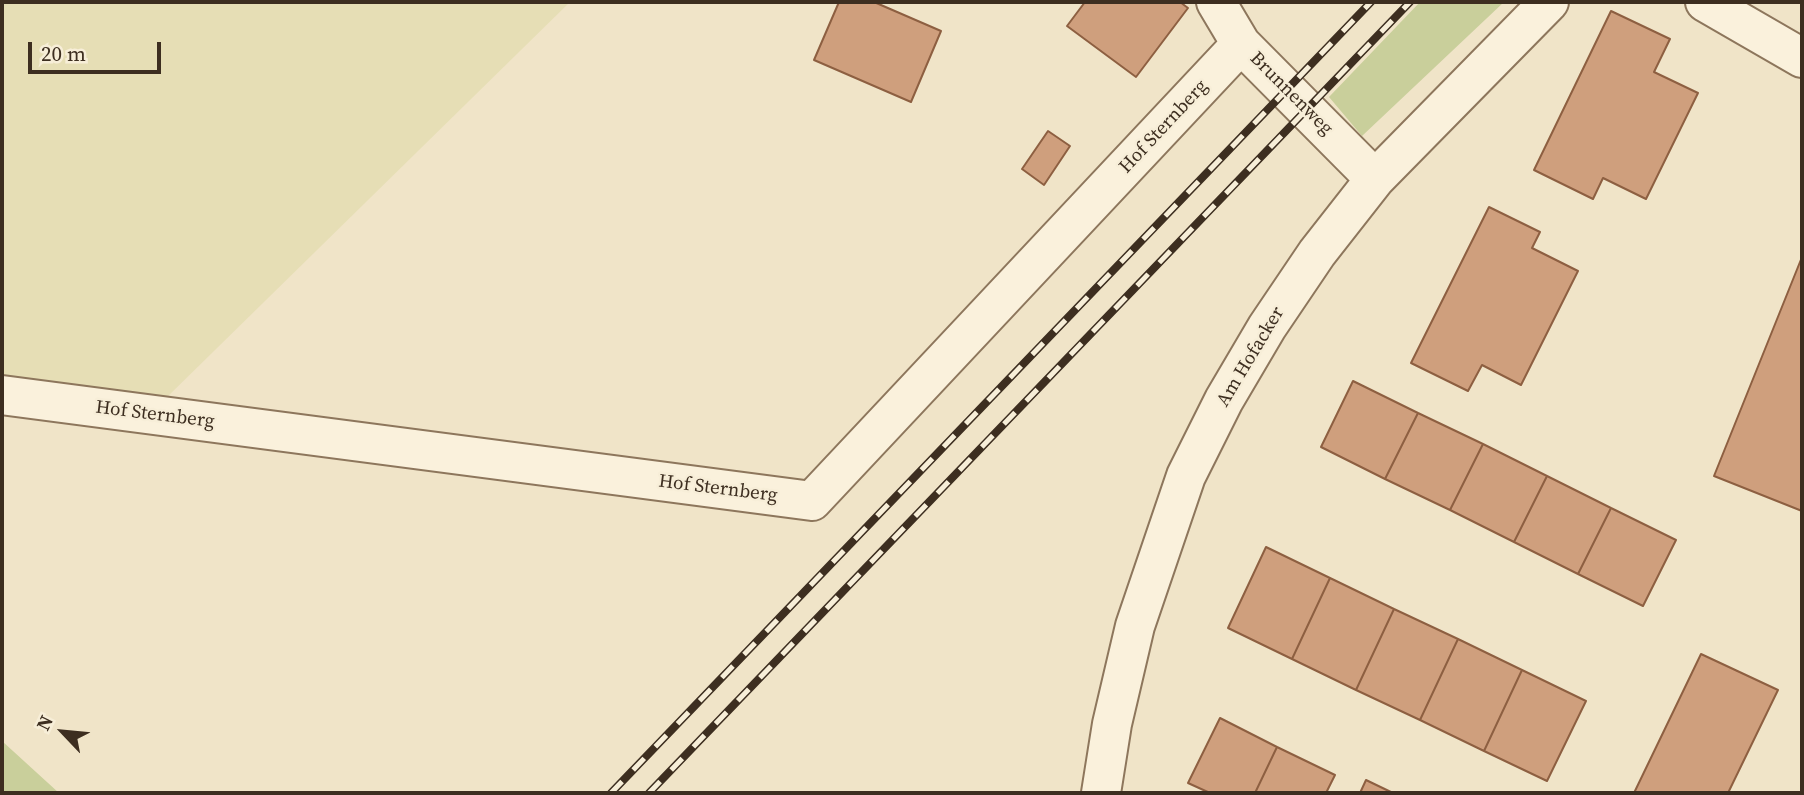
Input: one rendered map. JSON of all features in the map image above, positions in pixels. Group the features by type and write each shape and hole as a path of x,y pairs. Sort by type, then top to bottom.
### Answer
{"street":[{"name":"Brunnenweg","path":"1216,2 1241,44 1375,179"},
{"name":"Am Hofacker","path":"1101,793 1112,724 1135,626 1186,475 1224,400 1267,327 1317,253 1375,179 1549,2"},
{"path":"1705,2 1802,58"},
{"name":"Hof Sternberg","path":"2,395 812,501 1241,44"}],"shaded area":[{"path":"2,2 570,2 162,402 2,376"}],"green space":[{"path":"1420,2 1504,2 1362,136 1329,97"},
{"path":"2,741 59,793 2,793"}],"building":[{"path":"839,2 874,2 941,31 911,102 814,60"},
{"path":"1085,2 1180,2 1188,8 1136,77 1067,26"},
{"path":"1611,11 1670,39 1654,72 1698,93 1646,199 1603,178 1593,199 1534,170"},
{"path":"1048,131 1070,146 1044,185 1022,169"},
{"path":"1489,207 1540,232 1532,248 1578,271 1521,385 1482,365 1468,391 1411,363"},
{"path":"1802,257 1802,511 1714,476"},
{"path":"1353,381 1418,413 1385,479 1321,447"},
{"path":"1418,413 1483,444 1450,510 1385,479"},
{"path":"1483,444 1547,476 1514,542 1450,510"},
{"path":"1547,476 1611,508 1578,574 1514,542"},
{"path":"1611,508 1676,540 1643,606 1578,574"},
{"path":"1266,547 1330,578 1292,659 1228,628"},
{"path":"1330,578 1394,609 1356,690 1292,659"},
{"path":"1394,609 1458,639 1420,720 1356,690"},
{"path":"1458,639 1522,670 1484,751 1420,720"},
{"path":"1701,654 1778,690 1728,793 1634,793"},
{"path":"1522,670 1586,701 1547,781 1484,751"},
{"path":"1220,718 1277,747 1255,793 1210,793 1188,783"},
{"path":"1277,747 1335,775 1326,793 1255,793"},
{"path":"1366,780 1393,793 1360,793"}],"railway":[{"path":"611,793 1371,2"},
{"path":"649,793 1410,2"}]}
